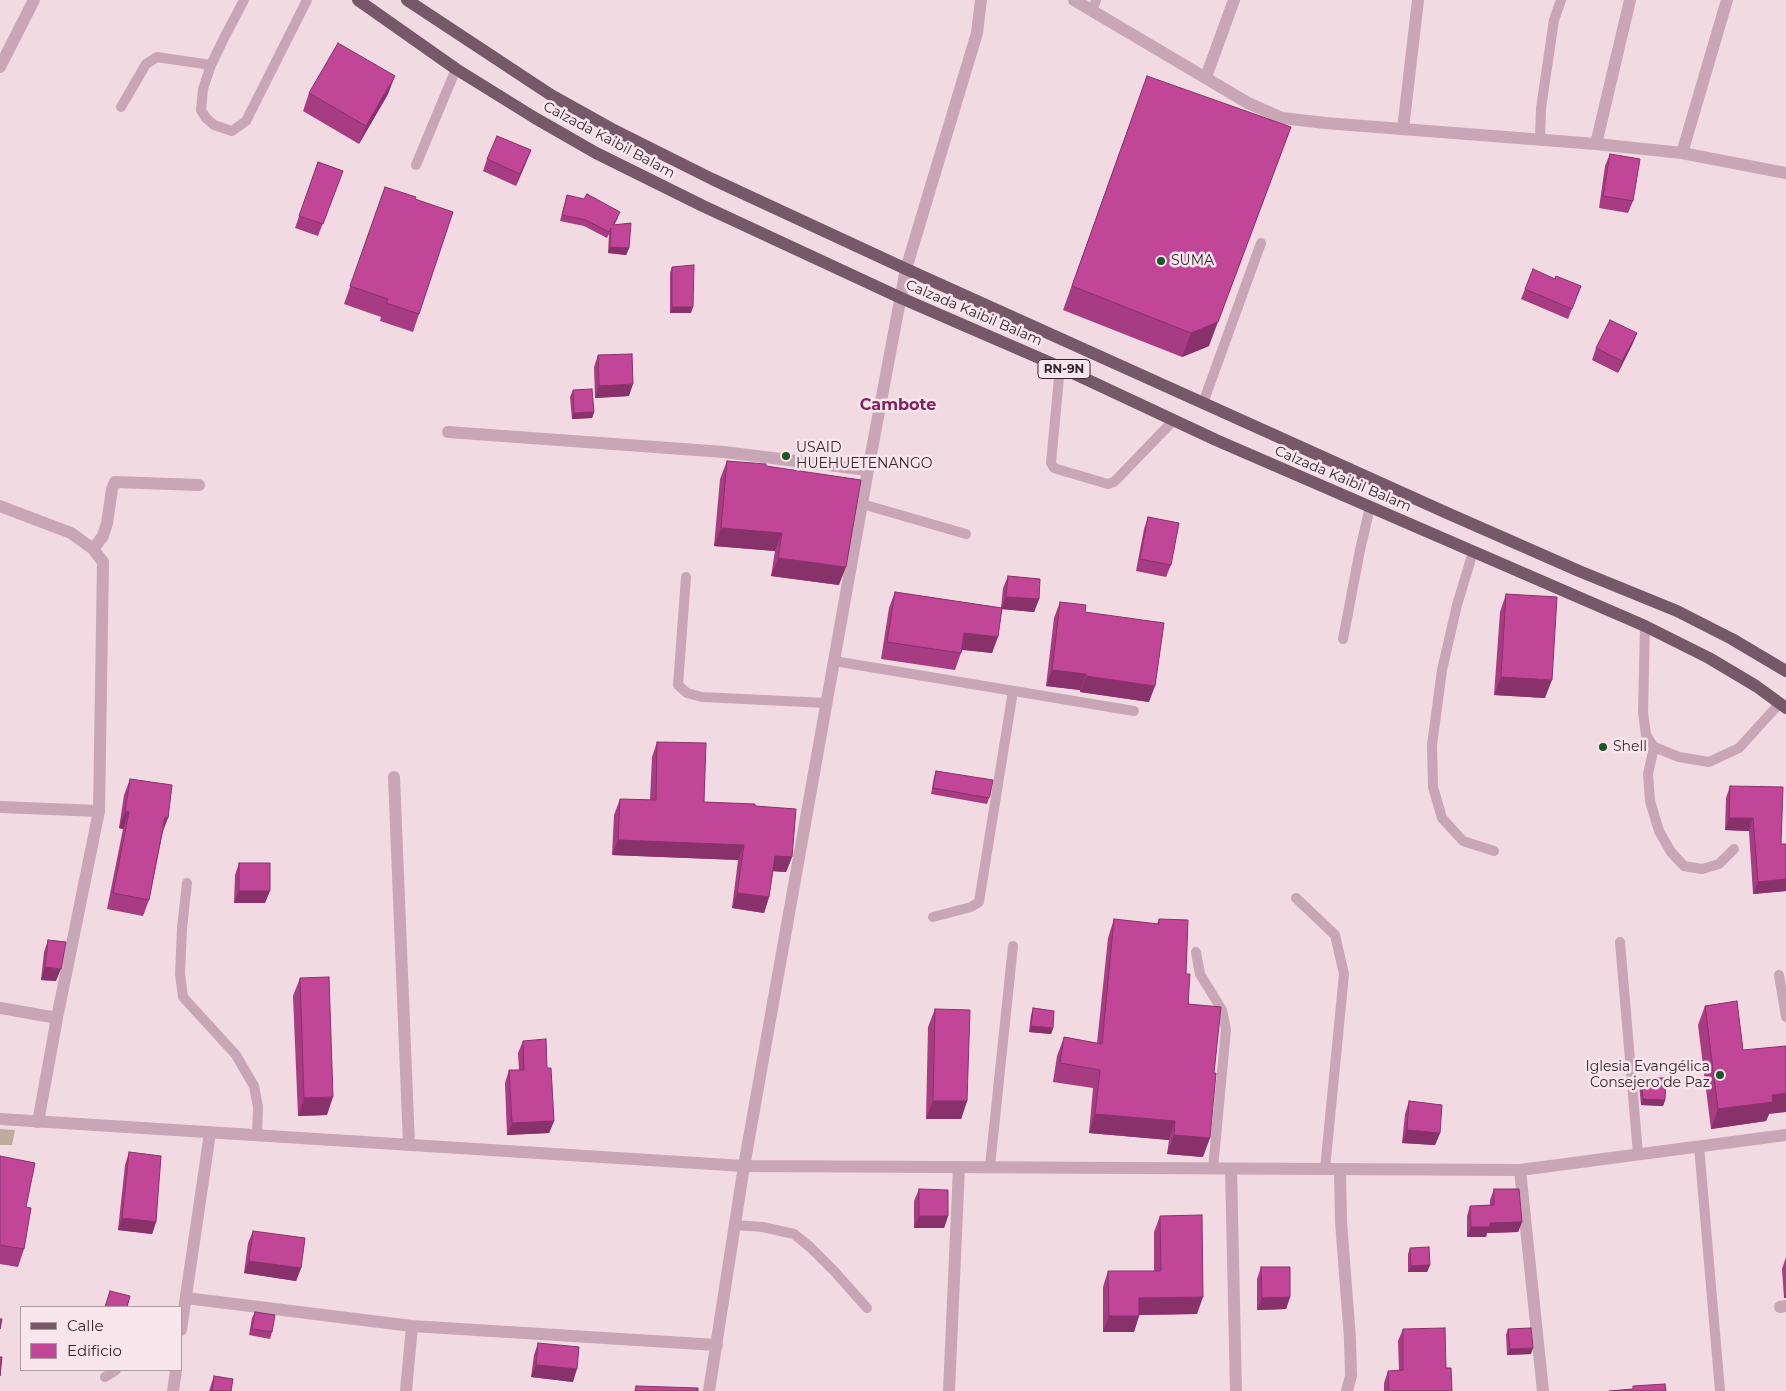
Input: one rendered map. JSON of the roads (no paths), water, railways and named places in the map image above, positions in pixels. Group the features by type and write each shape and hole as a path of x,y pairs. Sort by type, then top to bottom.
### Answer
{"main road":[{"name":"Calzada Kaibil Balam","path":"358,0 456,69 596,153 703,206 901,298 1060,367 1370,507 1644,626 1709,658 1756,686 1783,706"},
{"name":"Calzada Kaibil Balam","path":"407,0 551,96 712,179 906,269 1447,513 1579,571 1677,611 1732,639 1786,671"}],"street":[{"path":"0,67 34,0"},
{"path":"709,1391 744,1166 868,470 906,269 977,33 981,0"},
{"path":"1074,0 1094,6 1248,103 1282,118 1325,124 1596,144 1682,153 1786,173"},
{"path":"1206,77 1234,0"},
{"path":"1403,129 1418,0"},
{"path":"1596,144 1630,0"},
{"path":"1682,153 1727,0"},
{"path":"448,432 724,452 868,470"},
{"path":"93,548 103,536 107,523 112,488 115,482 199,485"},
{"path":"0,506 71,534 93,548 103,562 99,811 38,1122"},
{"path":"394,777 409,1145"},
{"path":"0,807 99,811"},
{"path":"0,1008 57,1018"},
{"path":"0,1118 38,1122 744,1166 1520,1170 1786,1135"},
{"path":"182,1324 210,1133"},
{"path":"948,1391 959,1167"},
{"path":"1231,1169 1236,1391"},
{"path":"1340,1170 1341,1222 1350,1339 1350,1376 1347,1391"},
{"path":"1520,1170 1543,1391"},
{"path":"186,1298 412,1326 716,1345"},
{"path":"406,1391 412,1326"},
{"path":"173,1391 176,1371"}],"lane":[{"path":"244,0 211,65 203,88 201,110 206,118 214,125 232,130 246,121 307,0"},
{"path":"1540,140 1541,108 1554,20 1561,0"},
{"path":"121,107 146,64 157,57 211,65"},
{"path":"416,165 456,69"},
{"path":"1203,403 1261,244"},
{"path":"1060,367 1051,463 1054,468 1108,484 1114,482 1174,420"},
{"path":"862,504 966,534"},
{"path":"1343,639 1370,507"},
{"path":"1473,552 1457,605 1442,670 1432,745 1433,787 1442,818 1463,841 1494,851"},
{"path":"686,577 678,685 682,689 687,693 702,697 826,703"},
{"path":"1644,626 1643,712 1646,735 1654,746 1679,757 1709,762 1739,748 1783,706"},
{"path":"834,661 1134,711"},
{"path":"933,917 971,907 979,902 1013,691"},
{"path":"1654,746 1648,774 1650,801 1659,831 1671,852 1684,866 1702,869 1719,864 1734,849"},
{"path":"187,884 182,928 180,974 183,998 236,1055 254,1086 258,1107 257,1135"},
{"path":"1296,898 1335,935 1344,974 1325,1169"},
{"path":"1620,942 1638,1154"},
{"path":"990,1166 1013,946"},
{"path":"1196,952 1200,974 1222,1010 1226,1029 1213,1169"},
{"path":"1779,975 1786,1017"},
{"path":"1699,1146 1720,1391"},
{"path":"735,1224 763,1227 794,1234 835,1272 867,1308"},
{"path":"105,1377 114,1371"}],"place":[{"name":"SUMA","path":"1161,261"},
{"name":"USAID HUEHUETENANGO","path":"786,456"},
{"name":"Shell","path":"1603,747"},
{"name":"Iglesia Evangélica Consejero de Paz","path":"1720,1075"}],"district":[{"name":"Cambote","path":"898,405"}]}
